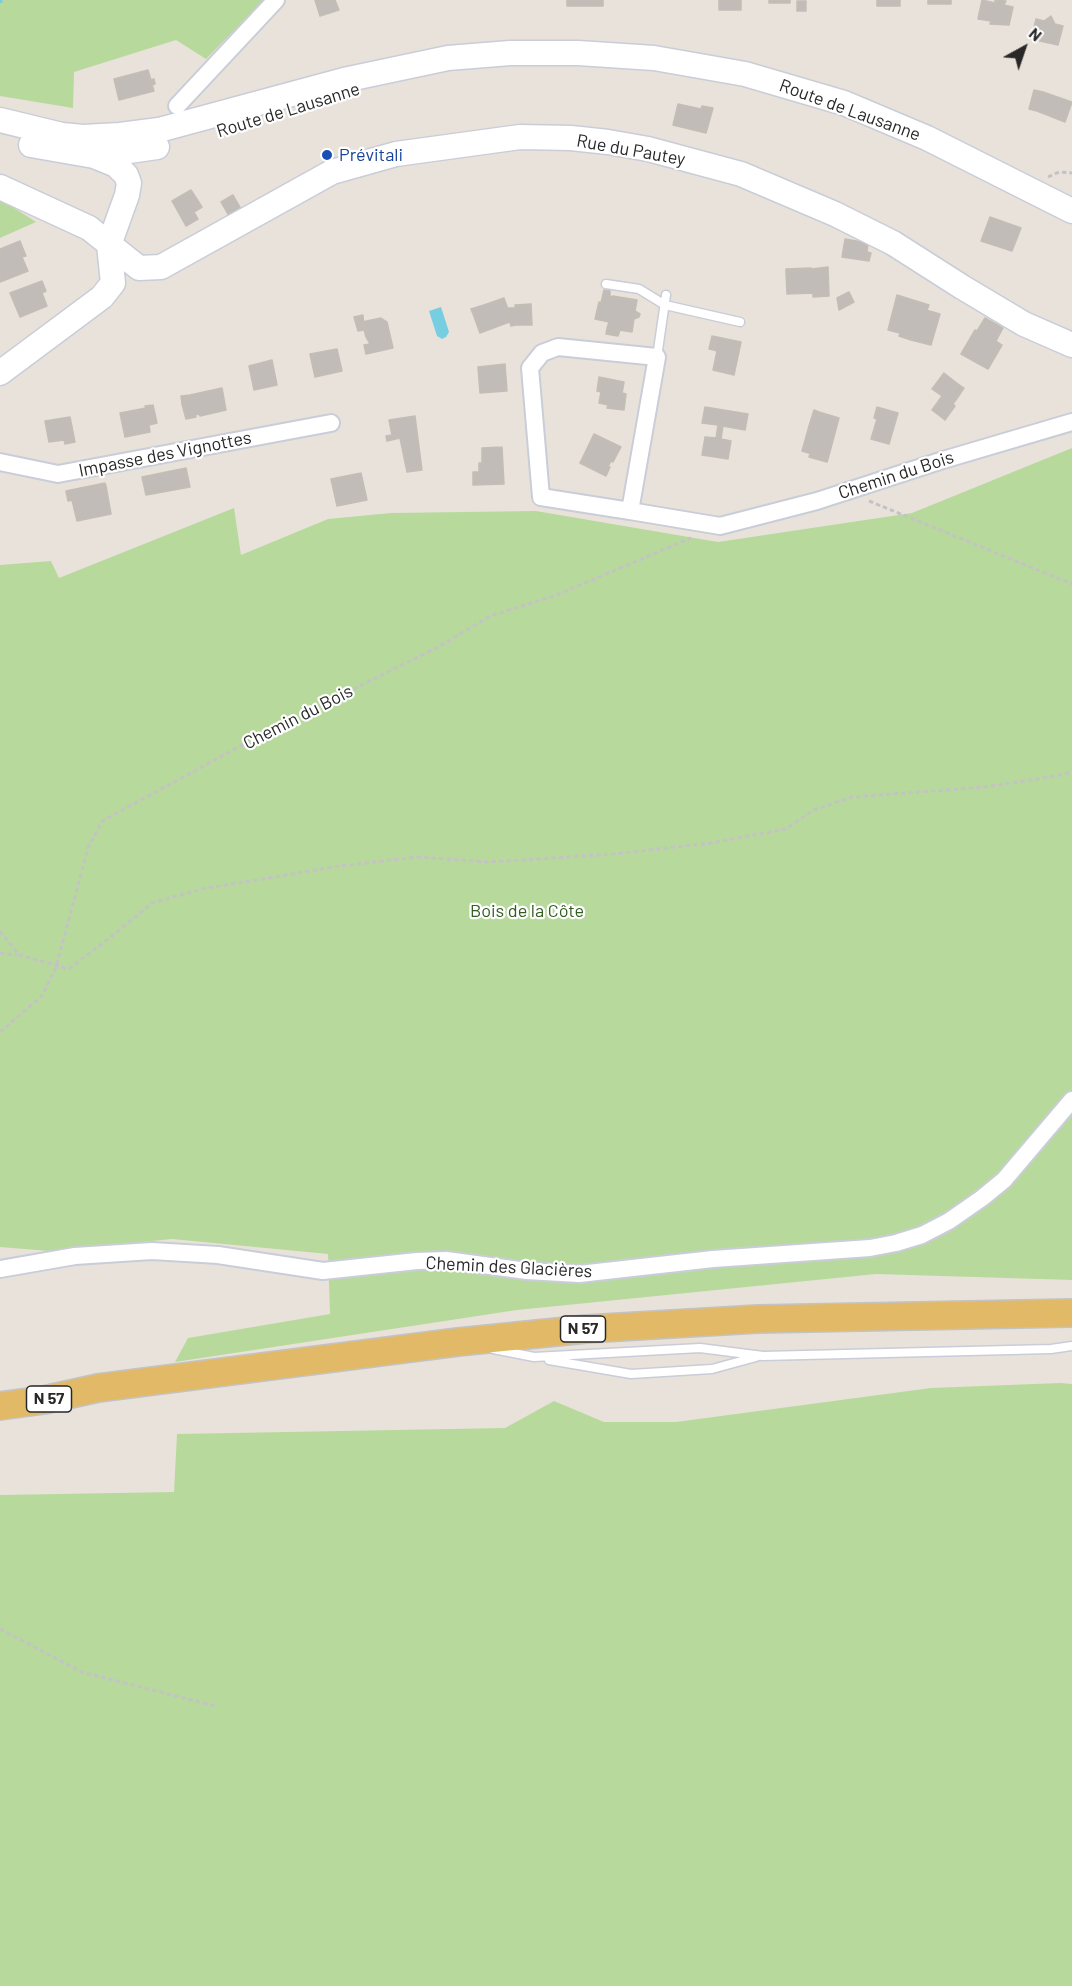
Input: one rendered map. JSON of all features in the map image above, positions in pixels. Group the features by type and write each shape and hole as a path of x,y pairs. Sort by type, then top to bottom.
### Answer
{"main road":[{"name":"Route de Lausanne","path":"0,120 62,135 83,137 120,135 159,130 344,80 426,62 510,53 578,53 654,58 745,74 810,92 879,116 1072,210"},
{"name":"Route de Lausanne","path":"0,137 59,151 94,156 161,146 213,133 346,92 407,76 578,53"},
{"name":"Rue du Pautey","path":"0,187 89,228 139,268 161,267 332,172 396,154 520,137 571,138 648,149 741,174 835,214 893,243 1024,324 1072,345"},
{"path":"5,366 102,297 113,283 109,245 129,183 126,175 116,165 94,156"},
{"name":"N 57","path":"0,1406 44,1400 98,1388 458,1342 586,1329 702,1321 1072,1313"},
{"name":"N 57","path":"0,1392 44,1388 98,1388"}],"street":[{"path":"177,106 276,0"},
{"name":"Chemin du Bois","path":"657,357 558,347 542,353 530,368 541,497 720,526 817,501 1072,422"},
{"path":"630,511 657,357"},
{"name":"Impasse des Vignottes","path":"0,462 58,474 331,423"},
{"name":"Chemin des Glacières","path":"0,1269 75,1256 152,1251 218,1255 323,1271 446,1260 527,1271 579,1274 712,1259 870,1248 922,1235 949,1221 982,1198 1004,1180 1072,1100"}],"lane":[{"path":"606,284 639,289 665,305 740,322"},
{"path":"657,357 666,295"},
{"path":"458,1342 631,1374 712,1369 763,1356"},
{"path":"534,1357 700,1348 763,1356 1052,1349 1072,1346"}],"path":[{"path":"845,492 1072,584"},
{"name":"Chemin du Bois","path":"0,1032 42,996 56,967 88,848 102,821 261,735 438,647 490,616 554,596 720,526"},
{"path":"0,953 19,955 69,969 152,903 202,889 340,866 418,857 489,862 614,854 711,843 786,829 814,810 852,797 986,787 1072,772"},
{"path":"0,932 19,955"},
{"path":"0,1629 82,1672 215,1706"}],"green space":[{"path":"0,0 264,0 206,59 176,40 74,72 73,108 0,96"},
{"path":"0,199 36,222 0,238"},
{"name":"Bois de la Côte","path":"1072,448 1072,1280 876,1274 517,1310 175,1362 188,1338 330,1314 328,1254 172,1239 49,1251 0,1247 0,565 51,561 59,578 234,508 241,555 328,519 391,513 536,511 718,542 912,513"},
{"path":"1072,1384 1072,1986 0,1986 0,1495 174,1492 177,1434 505,1428 554,1401 604,1422 676,1422 931,1388"}],"water":[{"path":"441,307 449,332 442,339 437,336 429,311"}],"building":[{"path":"315,0 335,0 339,10 320,16"},
{"path":"567,0 603,0 603,6 567,6"},
{"path":"719,0 741,0 741,10 719,10"},
{"path":"769,0 790,0 790,3 769,3"},
{"path":"877,0 900,0 900,6 877,6"},
{"path":"928,0 951,0 951,4 928,4"},
{"path":"982,0 995,3 995,0 1006,1 1004,5 1013,7 1009,25 990,24 991,21 978,19"},
{"path":"797,1 806,1 806,11 797,11"},
{"path":"1051,16 1055,24 1063,26 1058,45 1031,39 1036,19 1044,21"},
{"path":"148,70 151,80 154,79 155,84 152,85 154,91 119,100 114,79"},
{"path":"1034,90 1043,92 1037,111 1029,109"},
{"path":"1043,92 1072,102 1065,122 1037,111"},
{"path":"678,104 701,109 702,106 713,108 706,133 673,125"},
{"path":"191,190 202,207 194,212 198,219 186,226 172,201"},
{"path":"233,195 241,209 229,216 221,202"},
{"path":"990,217 1021,228 1012,251 981,241"},
{"path":"845,239 868,243 867,252 871,253 869,261 842,257"},
{"path":"20,241 26,256 22,257 28,271 0,282 0,249"},
{"path":"828,267 829,296 813,297 813,293 787,294 786,272"},
{"path":"811,268 811,270 786,272 786,269"},
{"path":"42,281 46,291 42,293 47,306 20,317 10,293"},
{"path":"604,290 610,291 610,296 613,297 612,305 601,303"},
{"path":"849,292 854,302 839,310 837,298"},
{"path":"897,295 929,305 927,310 901,303 897,321 915,326 911,340 899,336 900,333 888,330"},
{"path":"613,296 637,300 635,311 640,314 634,319 632,332 607,328 609,322 595,319 599,302 612,305"},
{"path":"504,298 512,321 480,333 473,314 485,310 484,305"},
{"path":"901,303 940,314 931,345 911,340 915,326 897,321"},
{"path":"531,304 532,325 516,325 515,305"},
{"path":"484,305 485,310 473,314 471,309"},
{"path":"508,308 515,308 516,325 511,326 512,321"},
{"path":"363,315 364,330 358,331 354,317"},
{"path":"381,318 387,322 393,348 366,354 364,345 370,344 362,322"},
{"path":"985,318 1003,328 996,341 1002,345 988,369 961,354"},
{"path":"607,328 620,330 618,336 606,334"},
{"path":"712,336 717,337 714,350 709,349"},
{"path":"717,337 741,342 734,375 713,370"},
{"path":"337,349 342,371 315,377 310,354"},
{"path":"272,360 277,385 254,390 249,366"},
{"path":"505,364 507,391 480,393 478,367"},
{"path":"944,373 958,384 952,393 958,397 953,404 955,406 945,420 932,410 942,396 932,389"},
{"path":"599,377 624,382 622,393 626,394 624,410 607,408 608,405 599,403 601,392 597,391"},
{"path":"958,384 964,388 958,397 952,393"},
{"path":"222,388 226,410 200,416 199,414 186,419 182,404 192,402 190,395"},
{"path":"190,395 192,402 182,404 181,396"},
{"path":"153,405 157,423 149,425 150,432 125,437 120,413"},
{"path":"705,407 748,414 745,430 723,426 721,439 731,441 728,459 702,455 705,437 716,438 718,425 702,423"},
{"path":"877,407 898,413 889,444 871,439 877,419 874,418"},
{"path":"814,410 819,412 815,428 809,426"},
{"path":"819,412 839,418 828,459 802,451 809,426 815,428"},
{"path":"415,416 422,470 407,472 400,438 387,441 386,436 392,435 389,420"},
{"path":"70,417 75,442 65,444 64,440 49,442 45,421"},
{"path":"594,434 621,447 613,462 611,461 606,476 580,463"},
{"path":"502,447 504,484 473,485 473,472 479,472 479,463 482,463 482,448"},
{"path":"810,454 828,459 827,462 809,457"},
{"path":"186,468 190,487 146,495 142,477"},
{"path":"361,473 367,500 337,506 331,479"},
{"path":"105,483 106,486 92,489 93,496 68,501 66,491"},
{"path":"106,486 111,514 77,521 72,500 93,496 92,489"}],"place":[{"name":"Prévitali","path":"327,155"}]}
